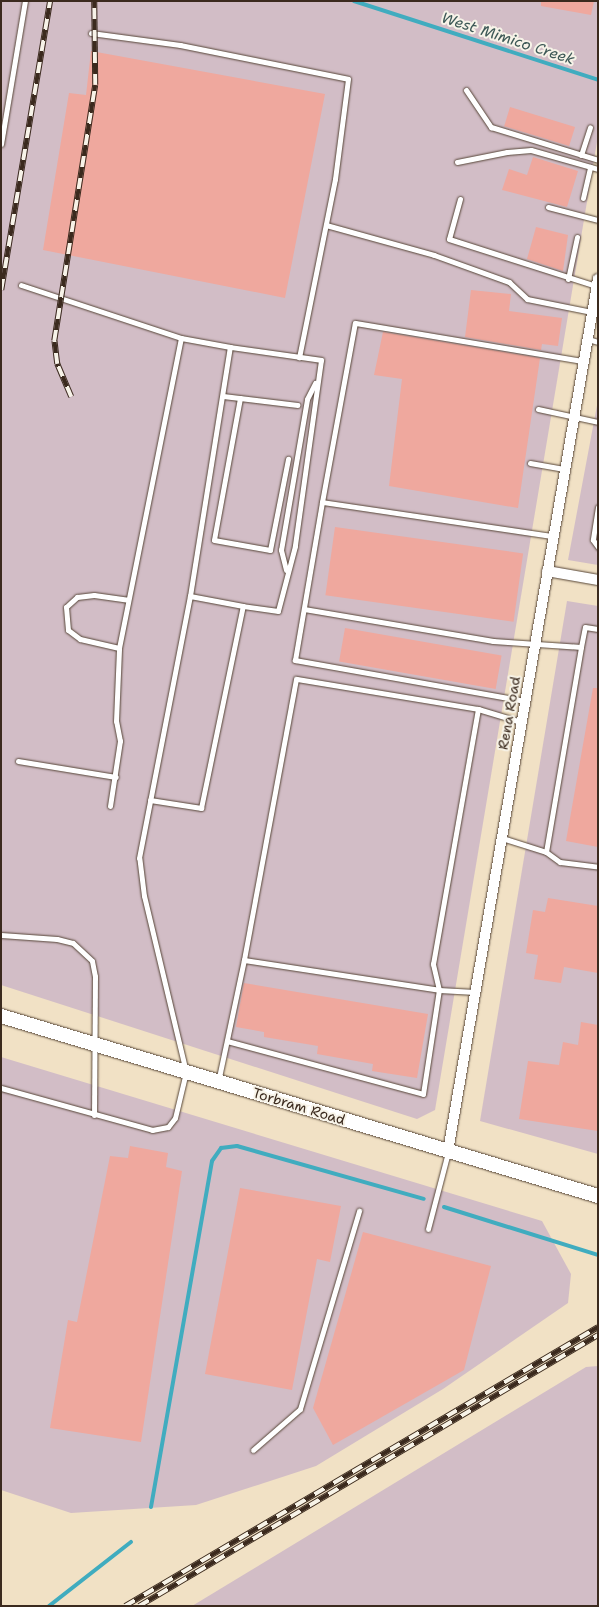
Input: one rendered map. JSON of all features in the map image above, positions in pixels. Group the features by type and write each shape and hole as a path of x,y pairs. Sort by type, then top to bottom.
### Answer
{"main road":[{"name":"Torbram Road","path":"1,1016 95,1046 598,1196"}],"street":[{"name":"Rena Road","path":"448,1151 597,282"},
{"path":"547,571 598,580"}],"lane":[{"path":"1,144 26,1"},
{"path":"91,33 180,45 348,79 326,225 298,357"},
{"path":"466,90 491,127 598,160"},
{"path":"580,155 590,128"},
{"path":"457,162 507,152 531,150 598,169"},
{"path":"583,198 590,167"},
{"path":"460,199 449,239 568,279 597,282"},
{"path":"548,207 598,220"},
{"path":"326,225 434,255 499,278 509,282 527,299 592,312"},
{"path":"568,279 577,237"},
{"path":"21,285 181,338 321,360 316,383 316,401 294,546 278,611 190,596"},
{"path":"525,701 295,660 355,322 583,361"},
{"path":"110,806 116,777 120,741 116,721 119,648 181,338"},
{"path":"587,338 598,342"},
{"path":"1,1088 94,1115 161,1130 175,1118 186,1072 141,879 139,858 190,596 230,347"},
{"path":"287,570 281,550 308,399 316,383"},
{"path":"223,396 297,405"},
{"path":"240,398 214,540 270,550 288,458"},
{"path":"538,409 598,422"},
{"path":"530,463 565,469"},
{"path":"322,502 553,536"},
{"path":"598,507 592,540 598,547"},
{"path":"119,648 80,639 68,630 66,607 77,597 94,595 128,600"},
{"path":"150,800 201,808 243,606"},
{"path":"304,609 493,641 535,642 581,647"},
{"path":"546,852 585,627 598,629"},
{"path":"218,1082 244,960 296,679 478,709 521,722"},
{"path":"227,1041 424,1094 439,990 433,964 478,709"},
{"path":"18,761 116,777"},
{"path":"502,838 546,852 560,862 598,867"},
{"path":"1,936 57,938 73,943 86,952 95,976 94,1115"},
{"path":"244,960 439,990 475,992"},
{"path":"428,1229 448,1151"},
{"path":"253,1450 300,1409 358,1211"}],"shaded area":[{"path":"1,1 598,1 598,136 435,1110 417,1119 1,985"},
{"path":"598,400 598,565 568,560"},
{"path":"567,601 598,606 598,1154 480,1121"},
{"path":"1,1057 542,1221 571,1274 568,1303 443,1389 316,1466 196,1505 71,1513 1,1490"},
{"path":"598,1366 598,1606 192,1606 586,1367"}],"building":[{"path":"541,1 594,1 591,15 541,6"},
{"path":"91,51 325,94 285,298 43,250 69,93 86,95"},
{"path":"510,107 575,127 569,146 504,126"},
{"path":"533,157 578,171 567,207 502,190 509,169 527,175"},
{"path":"536,227 568,235 563,271 527,259"},
{"path":"471,290 511,294 509,311 562,318 558,346 542,344 541,350 465,337"},
{"path":"383,332 540,358 518,508 389,486 402,379 374,375"},
{"path":"335,527 523,553 514,622 325,595"},
{"path":"345,628 502,656 496,689 339,661"},
{"path":"593,688 598,688 598,847 566,841"},
{"path":"548,898 598,906 598,973 564,967 561,983 534,979 538,955 526,953 533,910 545,912"},
{"path":"244,983 428,1014 417,1078 372,1071 373,1064 317,1054 318,1046 264,1037 264,1032 236,1027"},
{"path":"581,1022 598,1025 598,1131 519,1119 528,1061 559,1065 563,1042 578,1045"},
{"path":"130,1146 168,1153 166,1167 182,1171 141,1442 50,1428 68,1320 77,1322 110,1156 128,1158"},
{"path":"240,1188 341,1206 330,1262 317,1259 292,1390 205,1374"},
{"path":"363,1232 491,1266 464,1370 333,1445 313,1408"}],"waterway":[{"name":"West Mimico Creek","path":"354,1 598,80"},
{"path":"151,1507 212,1161 221,1148 237,1146 424,1199"},
{"path":"444,1207 598,1255"},
{"path":"49,1606 131,1542"}],"railway":[{"path":"1,290 50,1"},
{"path":"71,397 57,364 54,341 95,85 94,1"},
{"path":"125,1606 598,1327"},
{"path":"139,1606 598,1335"}]}
